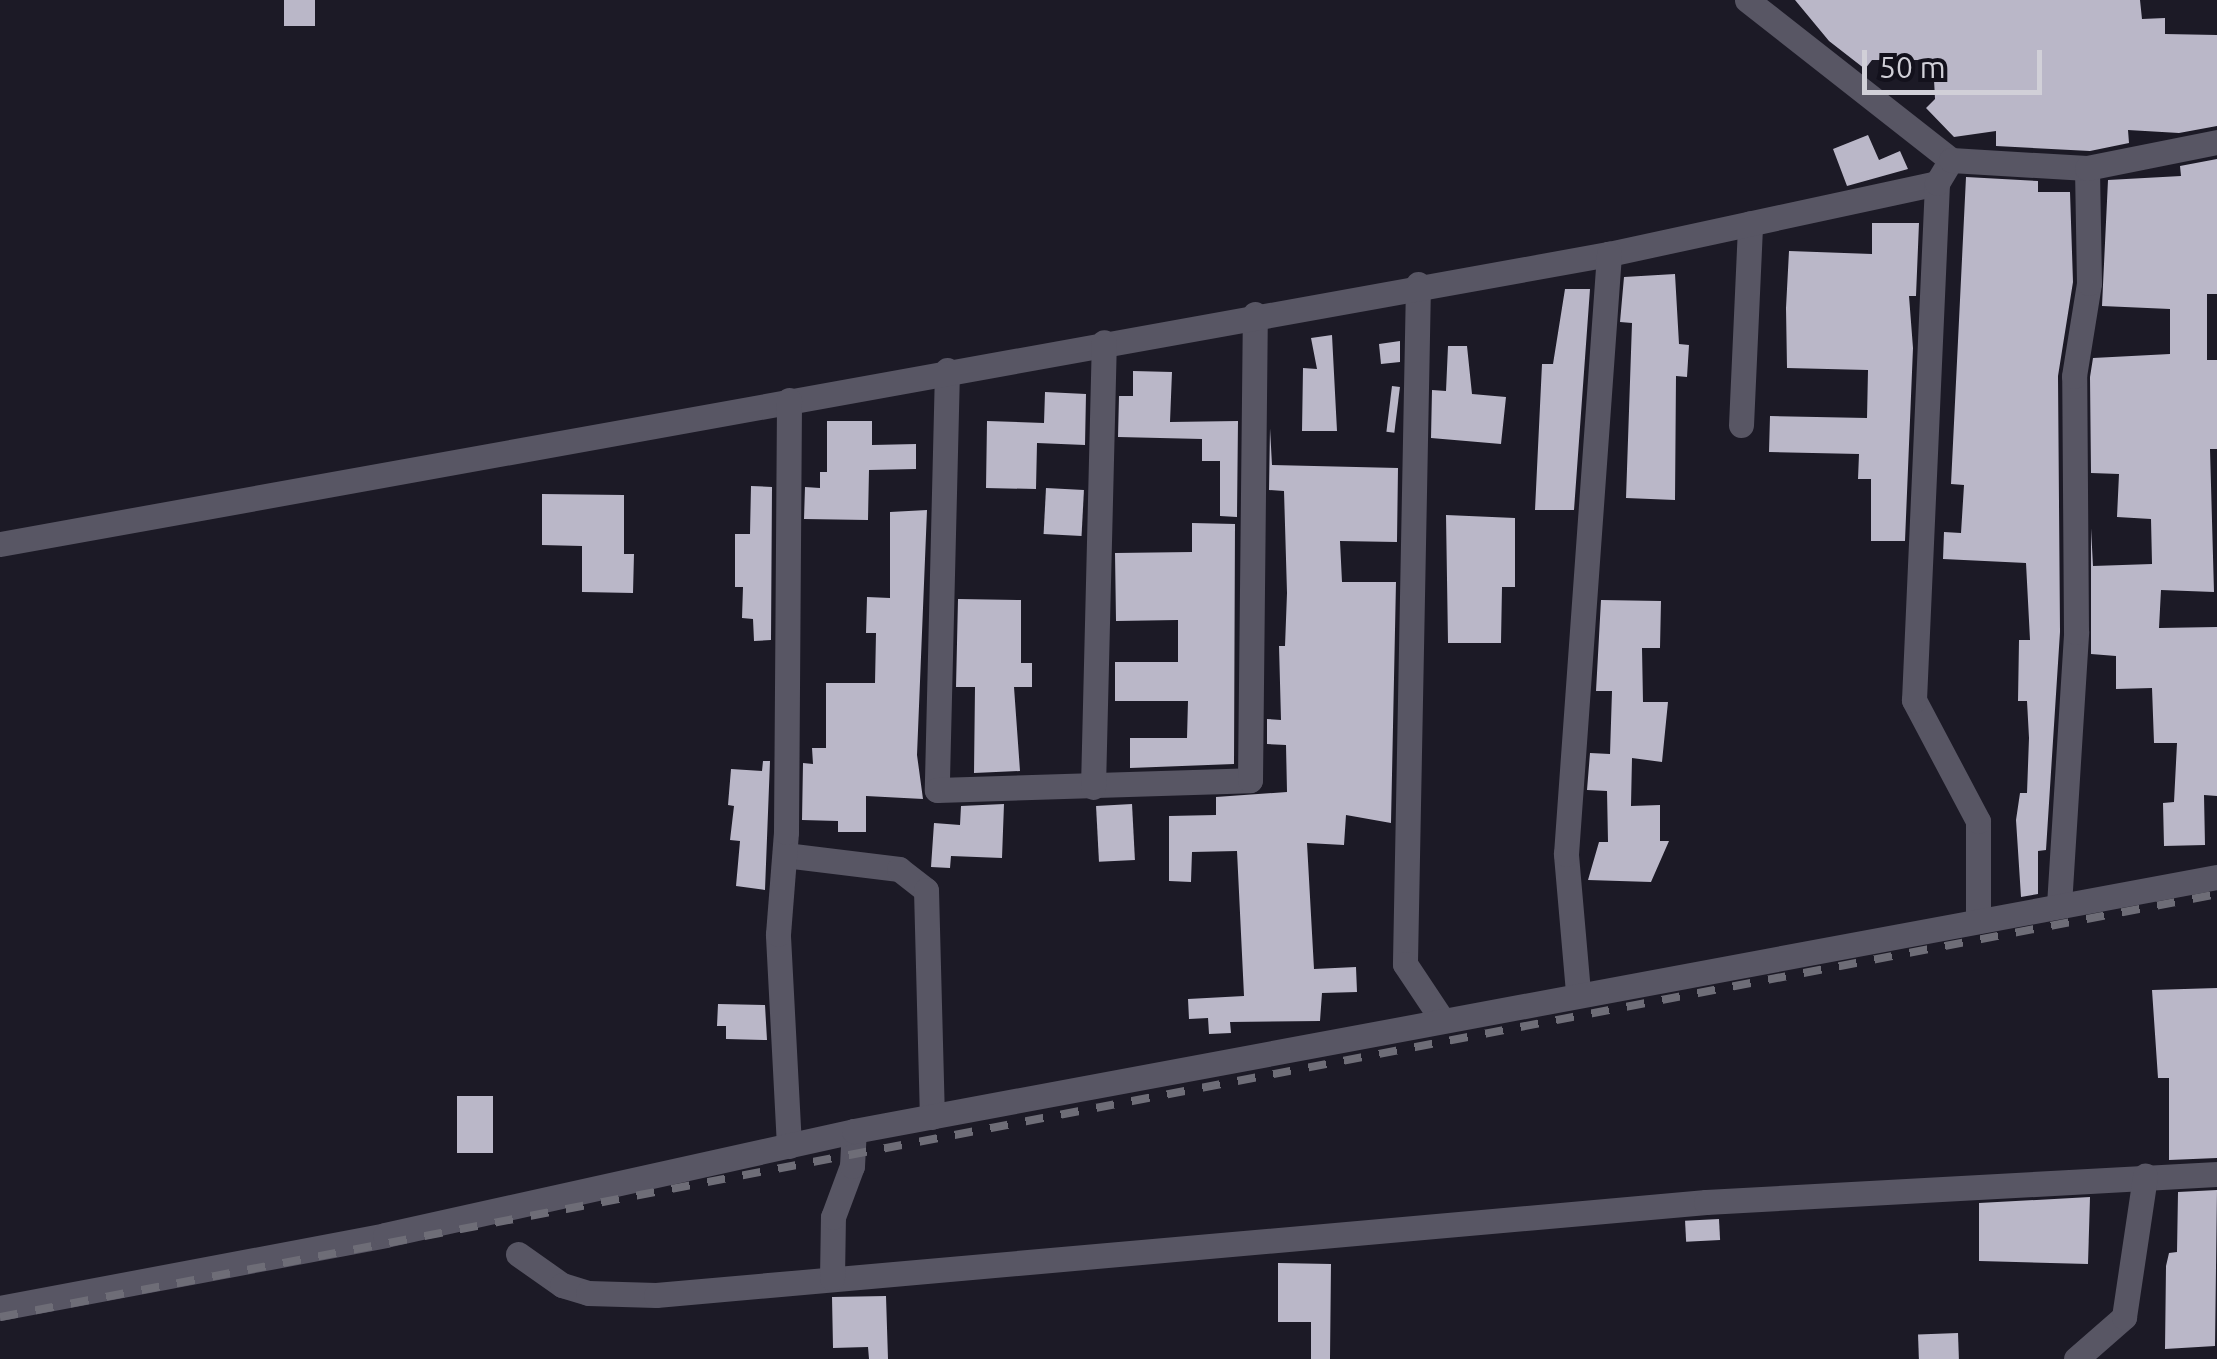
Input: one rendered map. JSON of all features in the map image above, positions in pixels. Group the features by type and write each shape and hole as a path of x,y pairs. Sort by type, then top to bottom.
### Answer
{"street":[{"path":"1747,0 1951,160 2087,168 2217,142"},
{"path":"1951,160 1937,183 1914,700 1978,821 1978,921"},
{"path":"2059,905 2076,632 2074,376 2088,282 2087,168"},
{"path":"0,544 1418,284 1609,254 1937,183"},
{"path":"1741,425 1750,223"},
{"path":"1578,992 1566,854 1609,254"},
{"path":"1418,284 1405,964 1441,1018"},
{"path":"947,370 937,790 1250,780 1256,314"},
{"path":"1093,787 1104,342"},
{"path":"789,1146 778,970 785,855 790,400"},
{"path":"785,855 899,869 926,890 932,1117"},
{"path":"0,1308 384,1235 854,1131 1578,992 2217,876"},
{"path":"832,1278 833,1217 852,1166 854,1131"},
{"path":"518,1254 562,1285 615,1296 1706,1202 2217,1174"},
{"path":"2076,1359 2124,1317 2145,1176"}],"building":[{"path":"284,0 315,0 315,26 284,26"},
{"path":"1795,0 2140,0 2142,19 2165,18 2165,34 2217,35 2217,126 2179,133 2128,130 2129,143 2090,151 1996,146 1996,131 1954,137 1926,108 1935,99 1933,60 1872,60 1865,69 1829,41"},
{"path":"1868,135 1879,160 1900,151 1908,169 1847,186 1833,149"},
{"path":"2217,159 2217,294 2207,294 2207,360 2217,360 2217,449 2210,449 2214,592 2161,590 2159,628 2217,627 2217,796 2204,795 2205,845 2164,846 2163,803 2174,802 2177,743 2154,743 2152,688 2116,689 2116,656 2091,654 2091,528 2093,566 2152,564 2151,519 2117,517 2119,474 2091,473 2090,377 2093,358 2170,354 2170,309 2102,306 2108,180 2181,176 2180,166"},
{"path":"1966,177 2038,181 2038,192 2070,192 2073,282 2058,376 2060,632 2046,850 2038,851 2038,894 2021,897 2016,820 2020,793 2027,793 2027,701 2018,701 2019,640 2030,640 2026,563 1943,559 1944,532 1961,533 1964,485 1951,484"},
{"path":"1872,223 1919,223 1916,296 1909,296 1913,348 1905,541 1871,541 1871,479 1858,479 1859,454 1769,452 1770,416 1867,418 1868,370 1787,368 1786,308 1789,251 1872,254"},
{"path":"1675,274 1679,344 1689,345 1687,377 1676,376 1675,500 1626,498 1632,323 1620,322 1624,277"},
{"path":"1565,289 1590,289 1574,510 1535,510 1542,364 1553,364"},
{"path":"1332,335 1337,431 1302,431 1303,368 1317,369 1311,338"},
{"path":"1400,341 1400,362 1381,364 1379,344"},
{"path":"1448,346 1467,346 1472,394 1506,397 1501,444 1431,438 1432,390 1446,391"},
{"path":"1133,371 1172,372 1170,422 1238,421 1237,517 1220,516 1220,461 1202,461 1202,439 1118,437 1119,396 1133,396"},
{"path":"1392,386 1400,387 1394,433 1386,432"},
{"path":"1045,392 1086,394 1085,445 1037,443 1036,489 986,488 987,421 1044,423"},
{"path":"827,421 872,421 872,445 916,444 916,469 869,470 868,520 804,519 805,487 820,488 820,472 827,472"},
{"path":"1270,428 1272,465 1398,468 1397,542 1340,541 1342,582 1396,582 1391,823 1346,815 1344,845 1307,843 1314,969 1356,967 1357,992 1322,993 1320,1021 1230,1022 1231,1033 1209,1034 1208,1018 1189,1019 1188,999 1244,996 1237,851 1192,852 1191,882 1169,881 1169,816 1216,815 1216,797 1287,792 1286,745 1267,744 1267,719 1281,720 1279,646 1285,646 1287,593 1284,491 1269,490"},
{"path":"751,486 772,487 771,640 754,641 753,619 742,618 743,587 735,587 735,534 750,534"},
{"path":"1046,488 1084,490 1082,536 1044,534"},
{"path":"542,494 624,495 624,554 634,554 633,593 582,592 582,546 542,545"},
{"path":"927,510 917,755 923,799 866,796 866,832 838,832 838,821 802,820 803,763 813,764 812,748 826,748 826,683 875,683 876,633 866,633 867,597 890,598 890,512"},
{"path":"1446,515 1515,518 1515,587 1502,587 1501,643 1448,643"},
{"path":"1192,523 1235,524 1234,764 1130,768 1130,738 1187,738 1188,701 1115,701 1115,662 1178,662 1178,620 1116,621 1115,553 1192,552"},
{"path":"958,599 1021,600 1021,663 1032,663 1032,687 1014,687 1020,771 974,773 975,687 956,687"},
{"path":"1601,600 1661,601 1660,648 1642,648 1643,702 1668,702 1662,762 1632,758 1631,806 1660,805 1660,841 1669,841 1651,882 1588,880 1599,842 1608,842 1607,791 1587,790 1590,753 1610,754 1612,691 1596,691"},
{"path":"763,761 770,761 765,890 736,886 740,841 730,840 734,806 728,805 731,769 762,771"},
{"path":"1004,804 1002,858 951,856 950,868 931,867 934,823 960,825 961,806"},
{"path":"1132,804 1135,860 1099,862 1096,806"},
{"path":"2217,988 2217,1158 2169,1160 2169,1078 2158,1078 2152,990"},
{"path":"718,1004 765,1005 767,1040 726,1039 726,1026 717,1026"},
{"path":"457,1096 493,1096 493,1153 457,1153"},
{"path":"2217,1190 2215,1346 2165,1349 2166,1266 2169,1253 2177,1252 2178,1192"},
{"path":"2090,1197 2088,1264 1979,1261 1979,1203"},
{"path":"1719,1219 1720,1240 1686,1242 1685,1221"},
{"path":"1278,1263 1331,1264 1330,1359 1311,1359 1311,1322 1278,1322"},
{"path":"886,1296 888,1359 869,1359 868,1347 833,1348 832,1297"},
{"path":"1958,1333 1959,1359 1919,1359 1918,1334"}],"railway":[{"path":"0,1317 2217,894"}]}
